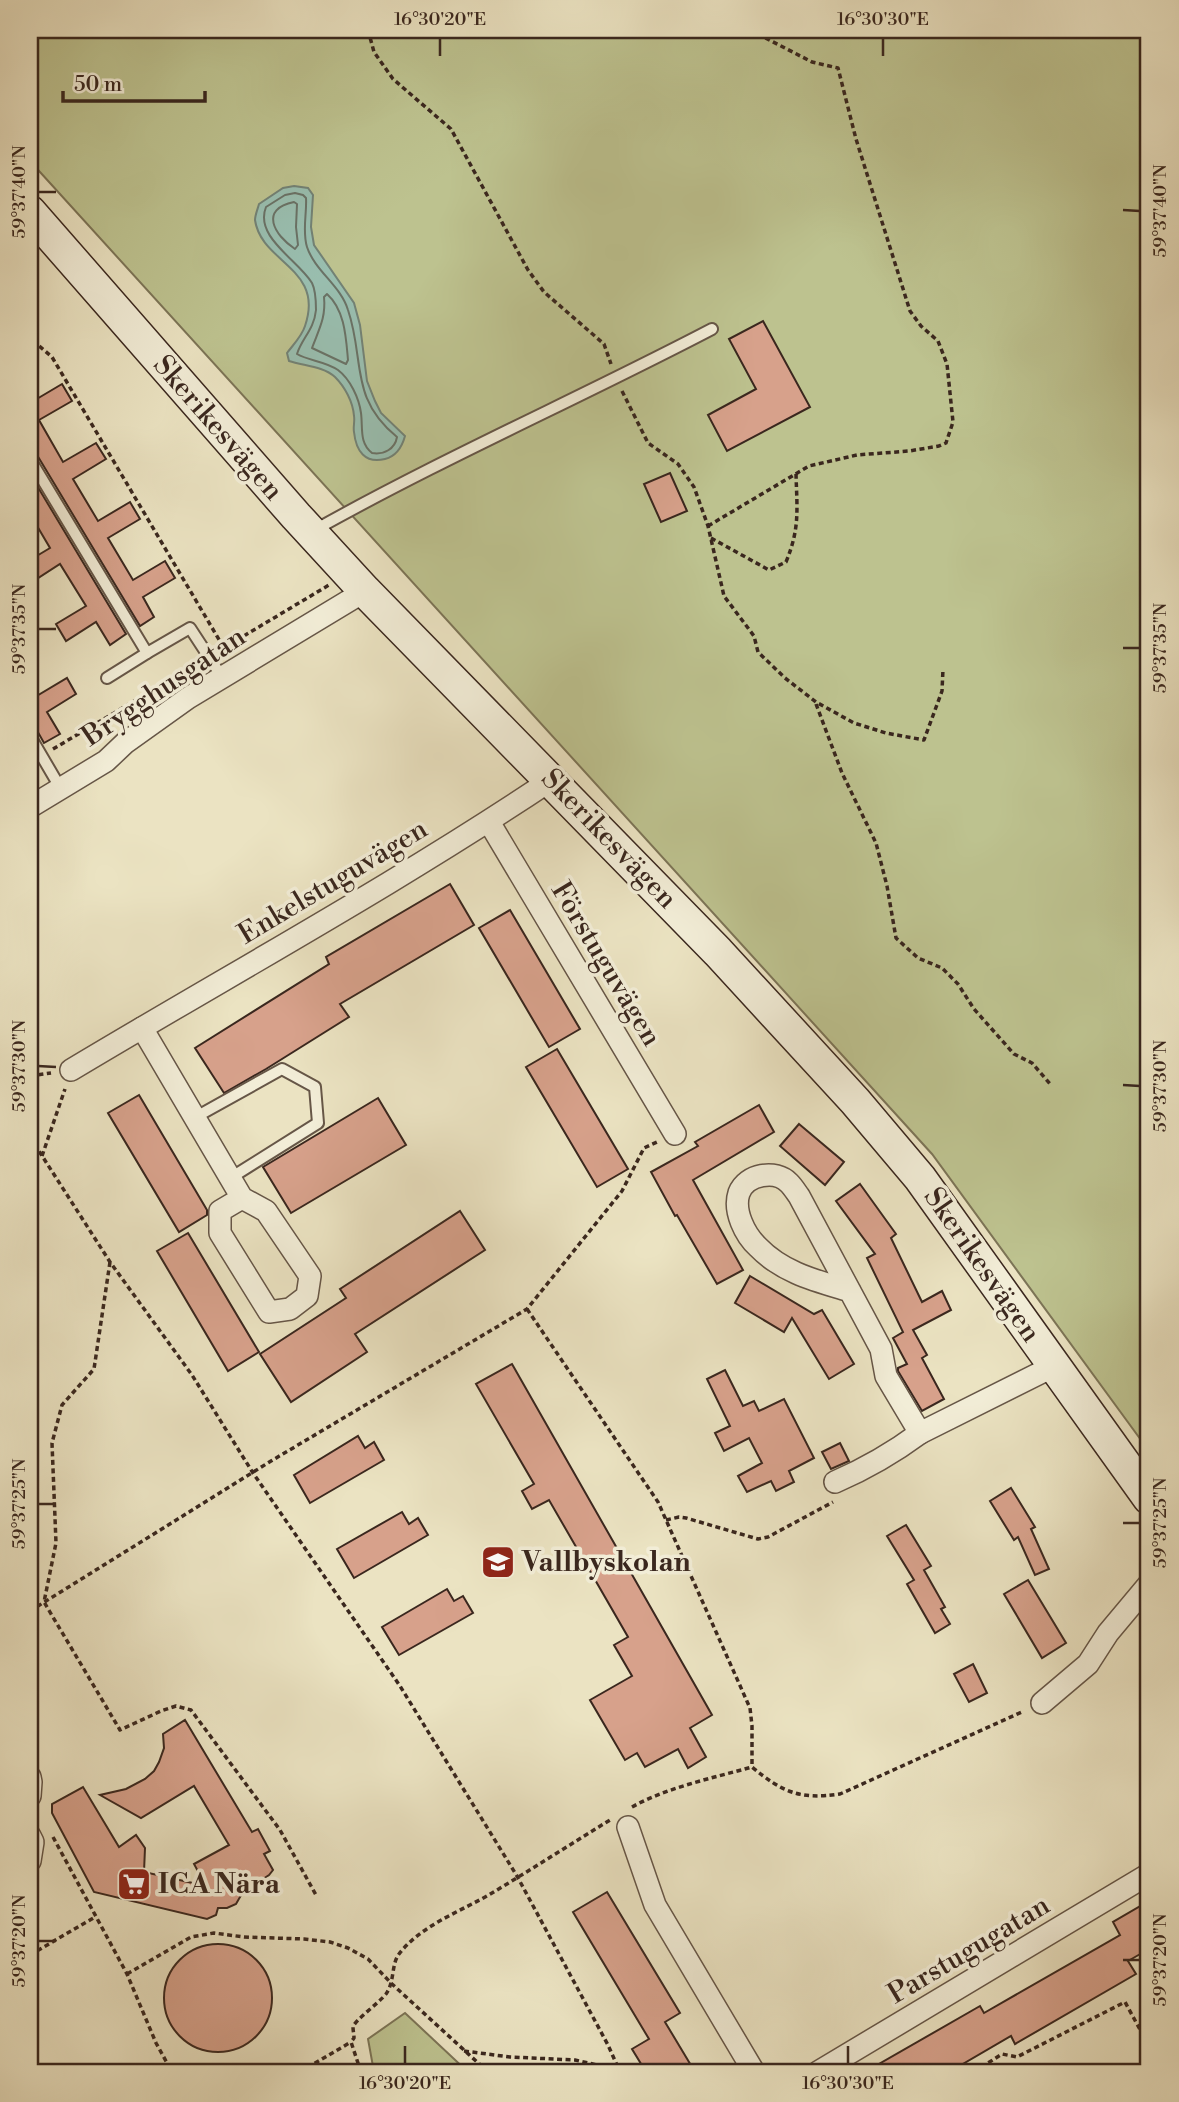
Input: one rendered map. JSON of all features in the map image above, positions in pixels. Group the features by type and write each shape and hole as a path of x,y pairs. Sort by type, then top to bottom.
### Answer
{"street":[{"name":"Skerikesvägen","path":"30,212 365,591 745,979 855,1101 920,1178 1149,1498"},
{"name":"Brygghusgatan","path":"30,807 106,761 125,743 188,698 365,591"},
{"name":"Enkelstuguvägen","path":"71,1070 489,822 551,780"},
{"name":"Förstuguvägen","path":"489,822 675,1134"},
{"path":"142,1028 242,1198 266,1211 310,1276 307,1296 290,1309 270,1312 220,1233 220,1212 242,1198"},
{"path":"850,1292 787,1269 756,1246 741,1223 738,1206 739,1192 748,1181 759,1175 779,1176 789,1182 799,1196 881,1349 886,1376 920,1433"},
{"path":"835,1482 858,1472 920,1433 1054,1366"},
{"path":"1042,1703 1088,1664 1108,1633 1149,1584"},
{"path":"30,1777 30,1796"},
{"path":"628,1827 655,1905 754,2072"},
{"path":"30,1861 33,1842 39,1833"},
{"name":"Parstugugatan","path":"818,2072 1149,1874"}],"lane":[{"path":"311,532 374,496 616,379 712,329"},
{"path":"30,459 147,653"},
{"path":"107,678 190,628 222,677"},
{"path":"30,736 61,789"},
{"path":"194,1118 282,1069 315,1087 318,1124 232,1177"}],"path":[{"path":"368,30 374,52 393,79 451,129 528,270 544,292 604,344 616,379 649,443 678,464 694,487 708,526 724,596 754,636 758,652 816,702 853,723 924,740 942,691 943,669"},
{"path":"708,526 809,466 857,455 939,446 946,443 953,422 947,363 938,341 921,326 910,311 856,139 838,68 812,62 750,30"},
{"path":"30,332 38,345 52,357 224,648 41,756"},
{"path":"711,538 769,570 786,562 796,539 796,474"},
{"path":"816,702 842,773 876,843 896,938 918,958 942,968 1014,1054 1032,1063 1051,1085"},
{"path":"42,1156 71,1070"},
{"path":"30,1611 253,1473 527,1309 622,1191 644,1148 675,1134"},
{"path":"30,1137 110,1262 191,1375 253,1473 400,1686 517,1876 620,2071"},
{"path":"110,1262 93,1369 62,1405 52,1443 56,1543 44,1602 120,1730 161,1710 176,1706 191,1710 280,1830 316,1895"},
{"path":"527,1309 658,1502 750,1708 752,1766 781,1788 808,1796 840,1794 1042,1703"},
{"path":"666,1520 679,1517 750,1538 768,1537 835,1500 858,1472"},
{"path":"39,1833 95,1917 127,1974 156,2043 172,2072"},
{"path":"300,2072 351,2042 356,2021 375,2006 392,1984 400,1952 419,1936 517,1876"},
{"path":"30,1955 95,1917"},
{"path":"127,1974 191,1937 214,1933 330,1942 368,1959 488,2072"},
{"path":"974,2072 1002,2054 1017,2057 1125,2002 1149,2046"},
{"path":"351,2042 361,2072"},
{"path":"462,2050 510,2057 575,2060 620,2071"}],"green space":[{"path":"30,30 1149,30 1149,1451 932,1154 30,161"},
{"path":"405,2013 468,2072 374,2072 368,2039"}],"water":[{"path":"283,188 308,188 313,195 311,227 314,245 354,303 360,325 367,381 375,401 381,413 405,436 398,450 389,458 372,460 359,450 355,439 352,405 335,377 319,368 289,361 287,353 305,326 309,307 306,291 300,278 268,247 255,220 259,204"}],"building":[{"path":"763,321 810,407 727,451 708,415 756,389 729,339"},
{"path":"62,384 72,401 39,420 63,462 96,443 106,459 73,479 98,521 130,502 140,519 108,538 133,580 165,561 175,578 143,597 154,617 140,626 37,455 30,451 30,403"},
{"path":"670,473 687,511 661,522 644,484"},
{"path":"30,474 126,634 110,645 96,622 66,641 56,624 86,606 60,564 35,580 30,572 30,560 50,548 30,514"},
{"path":"67,678 76,694 47,712 60,734 44,743 30,718 30,700"},
{"path":"450,884 474,925 340,1004 349,1017 224,1093 195,1048 329,964 326,957"},
{"path":"510,910 580,1029 549,1047 479,928"},
{"path":"557,1049 628,1169 597,1187 526,1067"},
{"path":"139,1095 207,1210 207,1215 179,1232 108,1113"},
{"path":"378,1098 406,1145 291,1213 263,1167"},
{"path":"759,1105 774,1132 693,1180 743,1270 717,1284 651,1172 698,1146 695,1142"},
{"path":"799,1124 844,1162 825,1185 780,1146"},
{"path":"860,1184 896,1234 891,1238 922,1302 942,1291 951,1310 913,1330 927,1355 922,1358 944,1399 922,1411 898,1371 898,1368 907,1364 893,1338 903,1332 867,1258 875,1254 836,1201"},
{"path":"460,1211 485,1250 355,1334 367,1352 291,1402 260,1354 346,1298 340,1289"},
{"path":"188,1233 259,1352 228,1371 157,1251"},
{"path":"750,1276 814,1314 822,1310 854,1364 829,1379 792,1318 784,1332 735,1303"},
{"path":"512,1364 712,1715 690,1728 706,1757 688,1768 678,1749 645,1767 637,1753 625,1760 590,1700 632,1676 614,1645 628,1637 549,1500 532,1509 522,1491 534,1484 476,1384"},
{"path":"725,1370 743,1406 754,1401 759,1411 784,1399 814,1458 789,1471 794,1482 776,1491 771,1481 747,1492 738,1476 762,1463 749,1438 724,1451 715,1433 730,1426 707,1379"},
{"path":"358,1436 365,1448 374,1442 384,1460 310,1503 294,1475"},
{"path":"840,1443 849,1461 831,1469 822,1452"},
{"path":"1011,1488 1035,1527 1031,1529 1049,1569 1035,1575 1018,1537 1014,1540 990,1501"},
{"path":"402,1512 409,1524 418,1518 428,1535 354,1578 337,1549"},
{"path":"906,1525 931,1566 924,1570 945,1607 941,1609 950,1624 935,1633 907,1584 914,1580 887,1536"},
{"path":"1028,1580 1066,1643 1042,1658 1004,1594"},
{"path":"447,1589 454,1601 463,1596 473,1613 399,1655 382,1627"},
{"path":"973,1664 987,1693 969,1702 954,1674"},
{"path":"185,1720 252,1832 258,1829 270,1851 264,1854 273,1870 260,1881 253,1881 236,1904 218,1908 216,1915 207,1919 94,1892 52,1813 52,1804 83,1787 119,1847 136,1835 145,1848 144,1872 206,1886 194,1864 229,1845 194,1786 141,1818 100,1795 126,1789 145,1779 159,1762 164,1748 163,1734"},
{"path":"607,1892 680,2013 665,2022 695,2072 646,2072 632,2049 649,2039 573,1912"},
{"path":"1149,1901 1149,1949 1128,1961 1136,1974 1015,2044 1011,2036 949,2072 865,2072 980,2006 984,2013 1120,1935 1113,1922"},
{"path":"218,1944 239,1948 256,1960 268,1977 272,1998 268,2019 256,2036 239,2048 218,2052 197,2048 180,2036 168,2019 164,1998 168,1977 180,1960 197,1948"}],"place":[{"name":"Vallbyskolan","path":"498,1562"},
{"name":"ICA Nära","path":"134,1884"}]}
